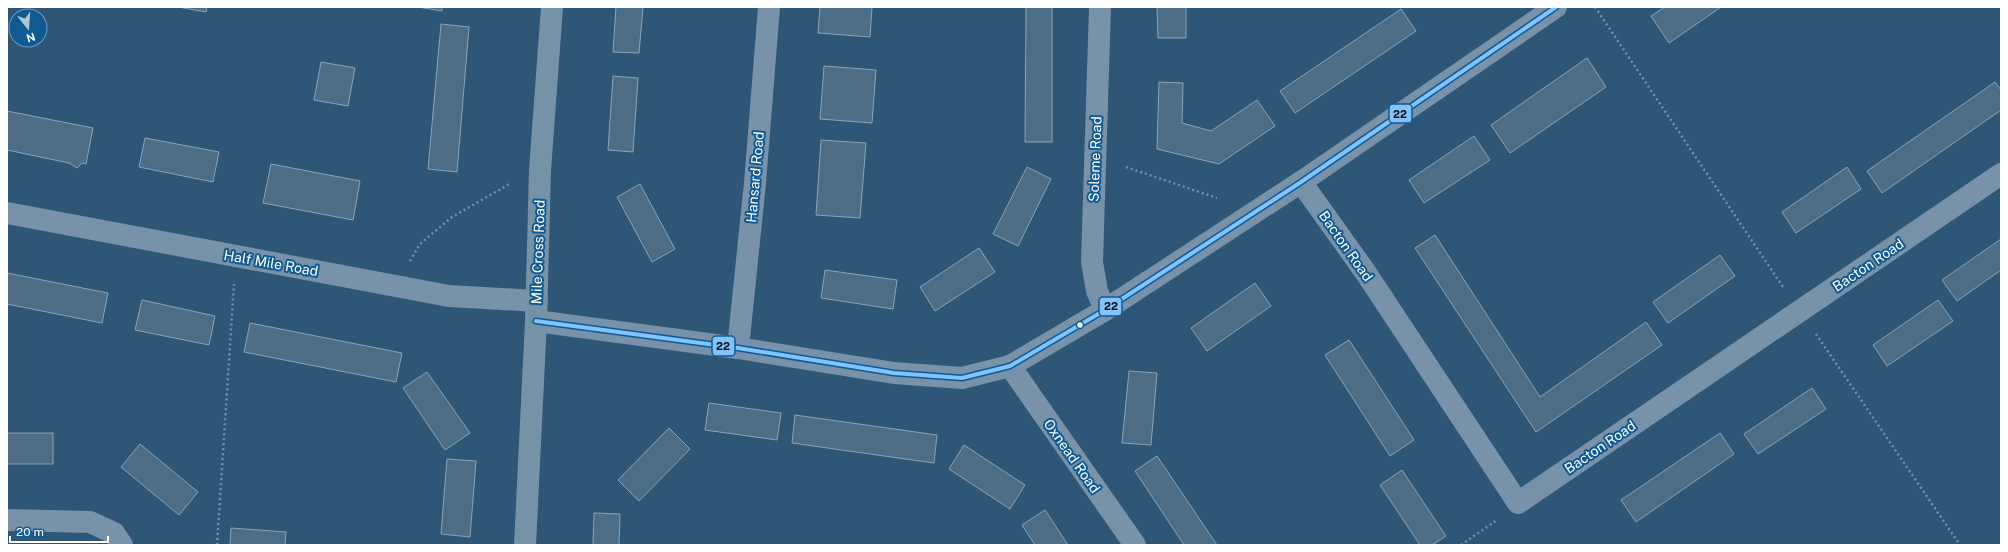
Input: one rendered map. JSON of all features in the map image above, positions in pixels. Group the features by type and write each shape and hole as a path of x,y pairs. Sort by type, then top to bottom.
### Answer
{"main road":[{"name":"Mile Cross Road","path":"526,545 537,311 540,170 552,7"}],"street":[{"name":"Hansard Road","path":"738,348 755,182 769,7"},
{"name":"Soleme Road","path":"1100,7 1092,262 1097,290 1105,310"},
{"name":"Half Mile Road","path":"7,213 235,257 738,348 894,373 962,378 1010,366 1105,310 1301,182 1556,7"},
{"name":"Bacton Road","path":"1301,182 1366,273 1518,503 2001,174"},
{"name":"Oxnead Road","path":"1010,366 1135,545"},
{"path":"7,520 90,522 114,533 122,545"}],"path":[{"path":"1595,7 1960,545"},
{"path":"1126,167 1217,198"},
{"path":"396,286 420,244 452,217 514,181 540,170"},
{"path":"217,545 235,257"},
{"path":"1461,545 1518,503"}],"building":[{"path":"178,7 207,7 206,12"},
{"path":"418,7 442,7 442,11"},
{"path":"616,7 643,7 639,53 613,52"},
{"path":"820,7 872,7 870,37 818,33"},
{"path":"1026,7 1052,7 1052,142 1025,142"},
{"path":"1157,7 1186,7 1186,38 1158,38"},
{"path":"1665,7 1721,7 1669,43 1651,16"},
{"path":"1401,9 1416,31 1295,113 1280,91"},
{"path":"441,24 469,27 457,172 428,169"},
{"path":"1587,58 1606,87 1510,153 1491,125"},
{"path":"321,62 355,68 348,106 314,100"},
{"path":"824,66 876,70 872,123 820,119"},
{"path":"613,76 638,78 633,152 608,150"},
{"path":"1159,82 1183,83 1182,123 1211,131 1257,100 1275,126 1219,164 1157,149"},
{"path":"1995,82 2001,90 2001,110 1882,193 1867,171"},
{"path":"7,111 93,128 86,164 82,163 77,168 69,163 7,150"},
{"path":"1474,136 1490,160 1424,203 1409,180"},
{"path":"145,138 219,152 213,182 139,167"},
{"path":"821,140 866,143 860,218 816,215"},
{"path":"271,164 360,181 353,220 263,203"},
{"path":"1027,167 1051,179 1018,246 993,234"},
{"path":"1847,167 1861,189 1796,233 1782,212"},
{"path":"640,184 675,249 652,262 617,197"},
{"path":"1435,235 1540,397 1646,322 1662,345 1536,432 1415,248"},
{"path":"2001,239 2001,270 1957,301 1942,280"},
{"path":"979,248 995,272 935,311 920,287"},
{"path":"1720,255 1735,276 1668,323 1653,302"},
{"path":"825,270 897,280 893,309 821,298"},
{"path":"7,273 108,293 102,323 7,304"},
{"path":"1255,283 1271,306 1207,351 1191,328"},
{"path":"142,300 215,316 209,345 135,330"},
{"path":"1938,300 1953,321 1887,366 1873,345"},
{"path":"250,323 402,353 396,382 244,352"},
{"path":"1349,340 1414,440 1390,456 1325,355"},
{"path":"1129,371 1157,373 1151,445 1122,443"},
{"path":"427,372 470,433 445,450 403,388"},
{"path":"1812,388 1826,409 1758,454 1744,434"},
{"path":"709,403 781,413 777,440 705,430"},
{"path":"795,415 937,435 934,463 792,443"},
{"path":"669,428 690,449 639,501 618,480"},
{"path":"7,433 53,433 53,464 7,464"},
{"path":"1720,433 1734,454 1636,522 1621,500"},
{"path":"140,444 198,492 179,515 121,467"},
{"path":"964,445 1025,485 1010,509 949,469"},
{"path":"1157,456 1217,545 1184,545 1135,471"},
{"path":"447,459 476,461 470,537 441,534"},
{"path":"1402,470 1446,536 1432,545 1420,545 1380,485"},
{"path":"1045,510 1068,545 1035,545 1022,525"},
{"path":"594,513 620,514 619,545 593,545"},
{"path":"231,528 286,532 285,545 230,545"}],"transit line":[{"name":"22","path":"536,321 738,348 894,373 962,378 1010,366 1105,310 1301,182 1556,7"}]}
